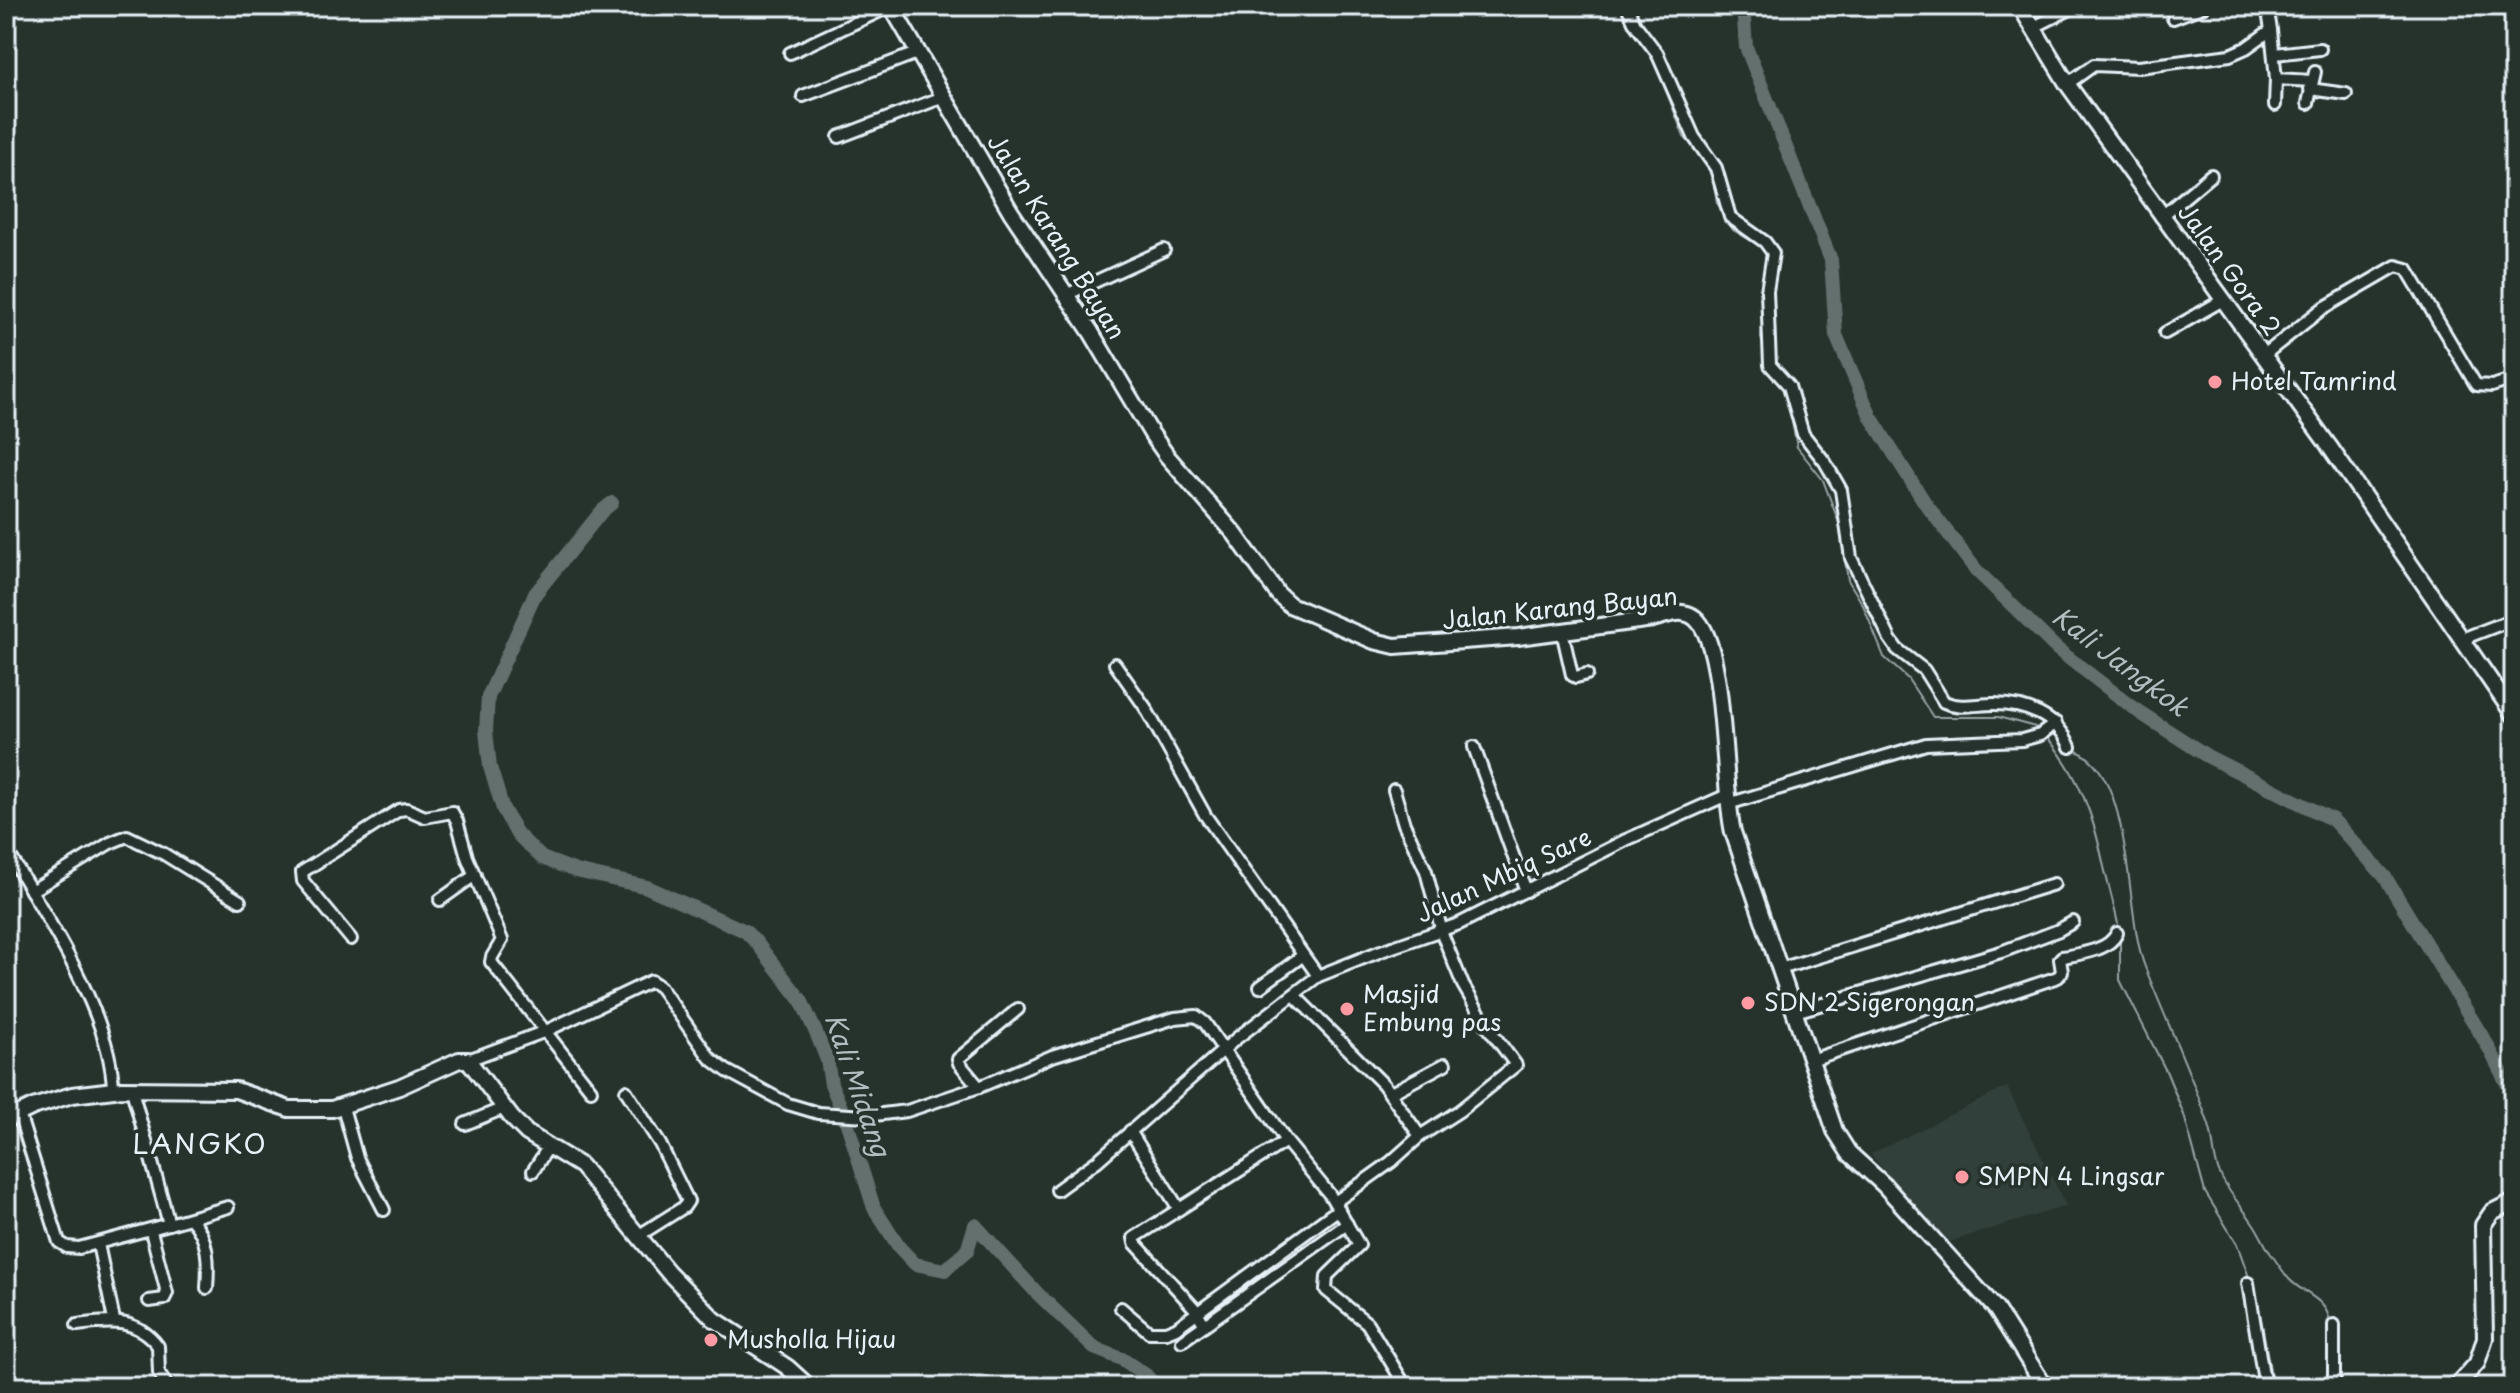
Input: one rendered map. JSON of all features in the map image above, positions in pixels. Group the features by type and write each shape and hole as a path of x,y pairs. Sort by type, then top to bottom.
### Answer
{"street":[{"path":"790,53 894,6"},
{"name":"Jalan Karang Bayan","path":"894,6 917,53 1023,231 1161,449 1235,534 1278,594 1290,605 1374,641 1395,646 1425,646 1562,631 1653,619 1675,613 1696,619 1708,644 1717,679 1724,730 1727,800 1733,832 1832,1125 1843,1145 1884,1185 1996,1309 2045,1387"},
{"path":"1627,6 1635,24 1657,53 1694,137 1716,168 1730,217 1765,242 1773,253 1767,291 1770,365 1789,386 1803,434 1837,480 1844,497 1851,558 1892,643 1924,670 1944,702 1954,706 2014,706 2038,714 2055,725 2070,747"},
{"name":"Jalan Gora 2","path":"2020,6 2064,79 2161,217 2264,355 2514,715"},
{"path":"2032,28 2076,6"},
{"path":"2173,18 2204,6"},
{"path":"2267,6 2275,54 2275,105"},
{"path":"2064,79 2073,80 2094,65 2139,67 2230,55 2271,30"},
{"path":"2275,54 2320,49"},
{"path":"803,96 917,53"},
{"path":"2276,79 2312,81 2346,94"},
{"path":"2308,103 2312,81"},
{"path":"839,137 943,97"},
{"path":"2161,217 2211,175"},
{"path":"1066,295 1164,250"},
{"path":"2264,355 2322,309 2396,266 2407,269 2476,385 2492,386 2514,379"},
{"path":"2165,333 2223,300"},
{"path":"2462,639 2514,619"},
{"path":"1562,631 1572,675 1587,674"},
{"path":"1115,664 1152,719 1205,815 1318,976"},
{"name":"Jalan Mbiq Sare","path":"1057,1190 1097,1161 1223,1050 1331,969 1442,930 1649,829 1727,800 1926,744 2022,740 2040,735 2055,725"},
{"path":"1474,747 1526,891"},
{"path":"1121,1308 1144,1330 1154,1333 1176,1328 1236,1287 1420,1136 1459,1111 1516,1065 1470,999 1442,930 1426,871 1404,824 1394,790"},
{"path":"351,939 303,881 302,872 388,814 403,808 425,817 452,812 502,940 491,962 591,1090"},
{"path":"31,891 127,836 164,854 240,901"},
{"path":"6,849 56,932 90,1004 110,1061 113,1090"},
{"path":"440,900 475,875"},
{"path":"1780,969 2054,884"},
{"path":"1795,1012 2001,952 2073,922"},
{"path":"1811,1060 2058,977 2062,972 2062,957 2083,954 2107,944 2114,940 2117,933"},
{"path":"1260,987 1302,956"},
{"path":"228,1207 151,1231 72,1249 59,1242 12,1117 72,1095 113,1090 236,1090 289,1109 310,1111 343,1107 399,1087 459,1060 468,1060 546,1031 651,981 660,987 703,1051 727,1071 806,1111 866,1116 907,1111 979,1087 1052,1056 1189,1015 1202,1019 1286,1141 1337,1206 1359,1246 1327,1276 1326,1290 1367,1323 1406,1387"},
{"path":"1295,996 1391,1093 1420,1136"},
{"path":"979,1087 958,1059 1018,1009"},
{"path":"468,1060 522,1129 581,1166 674,1280 714,1319 803,1383"},
{"path":"1391,1093 1445,1064"},
{"path":"132,1090 169,1224"},
{"path":"626,1091 660,1144 688,1201 684,1207 638,1236"},
{"path":"343,1107 357,1158 384,1210"},
{"path":"465,1124 504,1108"},
{"path":"1130,1131 1179,1209"},
{"path":"1204,1324 1197,1312 1133,1240 1286,1141"},
{"path":"533,1171 549,1146"},
{"path":"2456,1387 2477,1363 2485,1338 2481,1242 2484,1223 2492,1212 2514,1201"},
{"path":"191,1219 206,1247 207,1288"},
{"path":"1182,1341 1347,1224"},
{"path":"149,1301 164,1299 167,1293 151,1231"},
{"path":"98,1244 114,1320"},
{"path":"2248,1283 2265,1387"},
{"path":"77,1325 114,1320 132,1326 154,1340 160,1352 159,1373 168,1387"},
{"path":"2334,1325 2334,1387"},
{"path":"786,1387 803,1383"}],"shaded area":[{"path":"2007,1087 2066,1206 1942,1244 1871,1154"}],"waterway":[{"path":"1620,6 1657,67 1684,137 1698,151"},
{"name":"Kali Jangkok","path":"1743,6 1746,47 1831,260 1836,335 1871,417 1925,503 1976,570 2057,649 2139,712 2207,756 2333,820 2385,877 2488,1046 2514,1097"},
{"path":"1713,176 1717,203 1725,215"},
{"path":"1728,221 1733,230 1765,249 1767,259"},
{"path":"1763,312 1761,337 1765,358"},
{"path":"1767,368 1780,384"},
{"path":"1786,392 1797,447 1823,480 1839,523 1848,580 1863,605 1884,657 1908,679 1933,717 1998,717 2039,728"},
{"name":"Kali Midang","path":"612,503 602,511 535,594 488,697 486,731 490,767 503,809 517,834 542,858 576,871 647,887 745,931 801,1000 827,1060 831,1084 845,1117 874,1208 899,1247 915,1264 945,1270 967,1251 975,1225 1037,1293 1094,1348 1122,1359 1146,1375 1156,1387"},
{"path":"2046,736 2068,766 2084,798 2119,929"},
{"path":"2074,750 2094,763 2108,785 2118,814 2138,944 2209,1125 2219,1172 2284,1273 2319,1301 2330,1321"},
{"path":"2120,935 2120,980 2167,1073 2184,1115 2205,1192 2237,1244 2250,1280"},
{"path":"2255,1294 2273,1387"}],"place":[{"name":"Hotel Tamrind","path":"2215,382"},
{"name":"SDN 2 Sigerongan","path":"1748,1003"},
{"name":"Masjid Embung pas","path":"1347,1009"},
{"name":"SMPN 4 Lingsar","path":"1962,1177"},
{"name":"Musholla Hijau","path":"711,1340"}],"district":[{"name":"LANGKO","path":"200,1144"}]}
